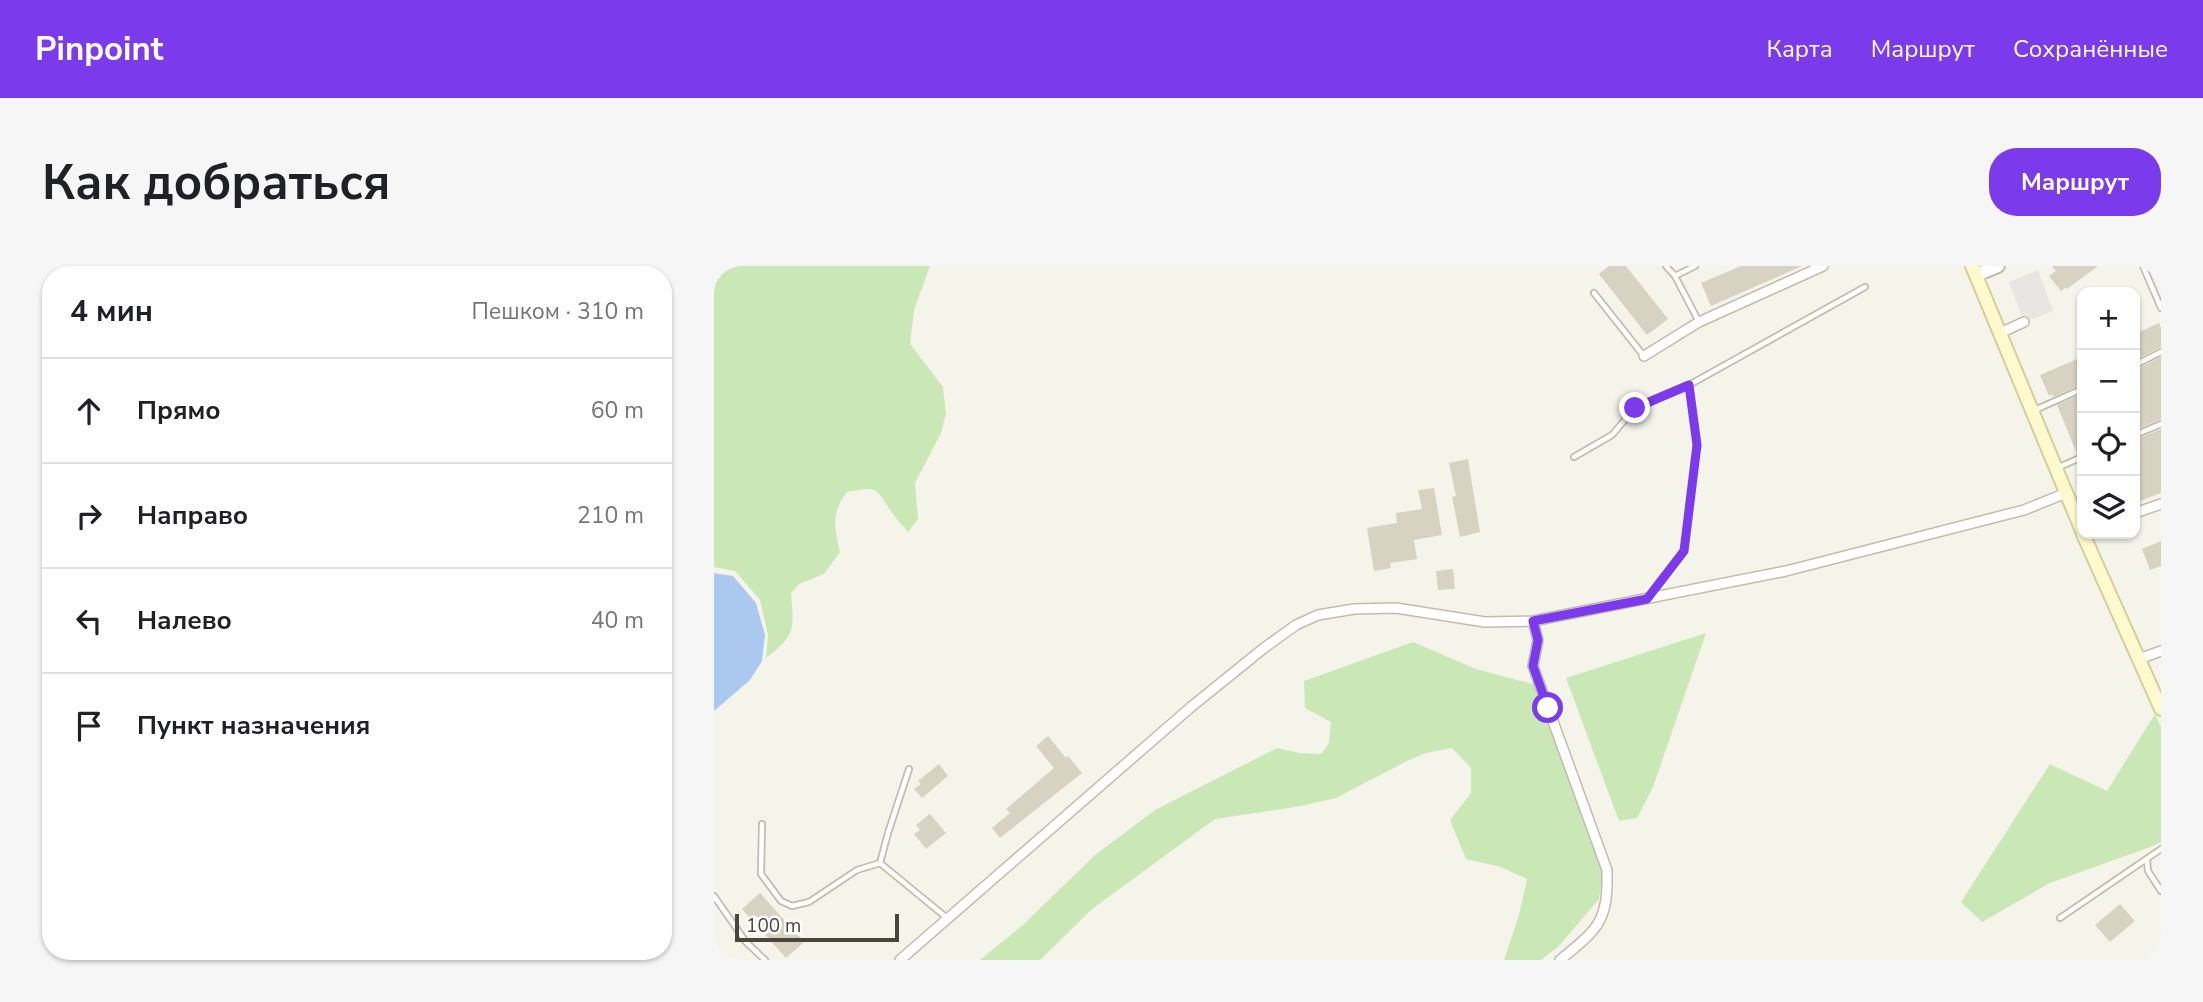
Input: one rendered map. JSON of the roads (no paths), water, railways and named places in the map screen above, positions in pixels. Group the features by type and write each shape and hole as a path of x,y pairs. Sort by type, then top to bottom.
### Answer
{"main road":[{"path":"1974,271 2077,518"},
{"path":"2086,539 2161,709"}],"street":[{"path":"1644,356 1699,322 1823,266"},
{"path":"1974,271 1998,266"},
{"path":"2000,333 2024,322"},
{"path":"900,960 1191,707 1296,625 1318,615 1354,609 1396,608 1485,622 1533,621 1786,571 2024,510 2066,493"},
{"path":"2140,511 2161,504"},
{"path":"1533,621 1538,640 1533,666 1607,870 1607,902 1593,933 1560,960"},
{"path":"2138,659 2161,651"}],"lane":[{"path":"1675,276 1695,266"},
{"path":"2143,266 2161,308"},
{"path":"1668,267 1699,322"},
{"path":"1574,457 1612,435 1635,408 1689,385 1865,287"},
{"path":"1594,293 1644,356"},
{"path":"2140,362 2161,352"},
{"path":"1647,599 1684,551 1697,445 1689,385"},
{"path":"2032,412 2077,391"},
{"path":"2140,433 2161,424"},
{"path":"2056,469 2077,459"},
{"path":"880,863 909,769"},
{"path":"762,824 761,874 781,901 792,906 809,902 857,870 880,863"},
{"path":"2060,918 2161,849"},
{"path":"2147,859 2148,872 2161,891"},
{"path":"880,863 948,919"},
{"path":"714,895 746,942 765,960"}],"water":[{"path":"714,573 733,576 756,603 765,635 762,661 750,680 714,711"}]}
